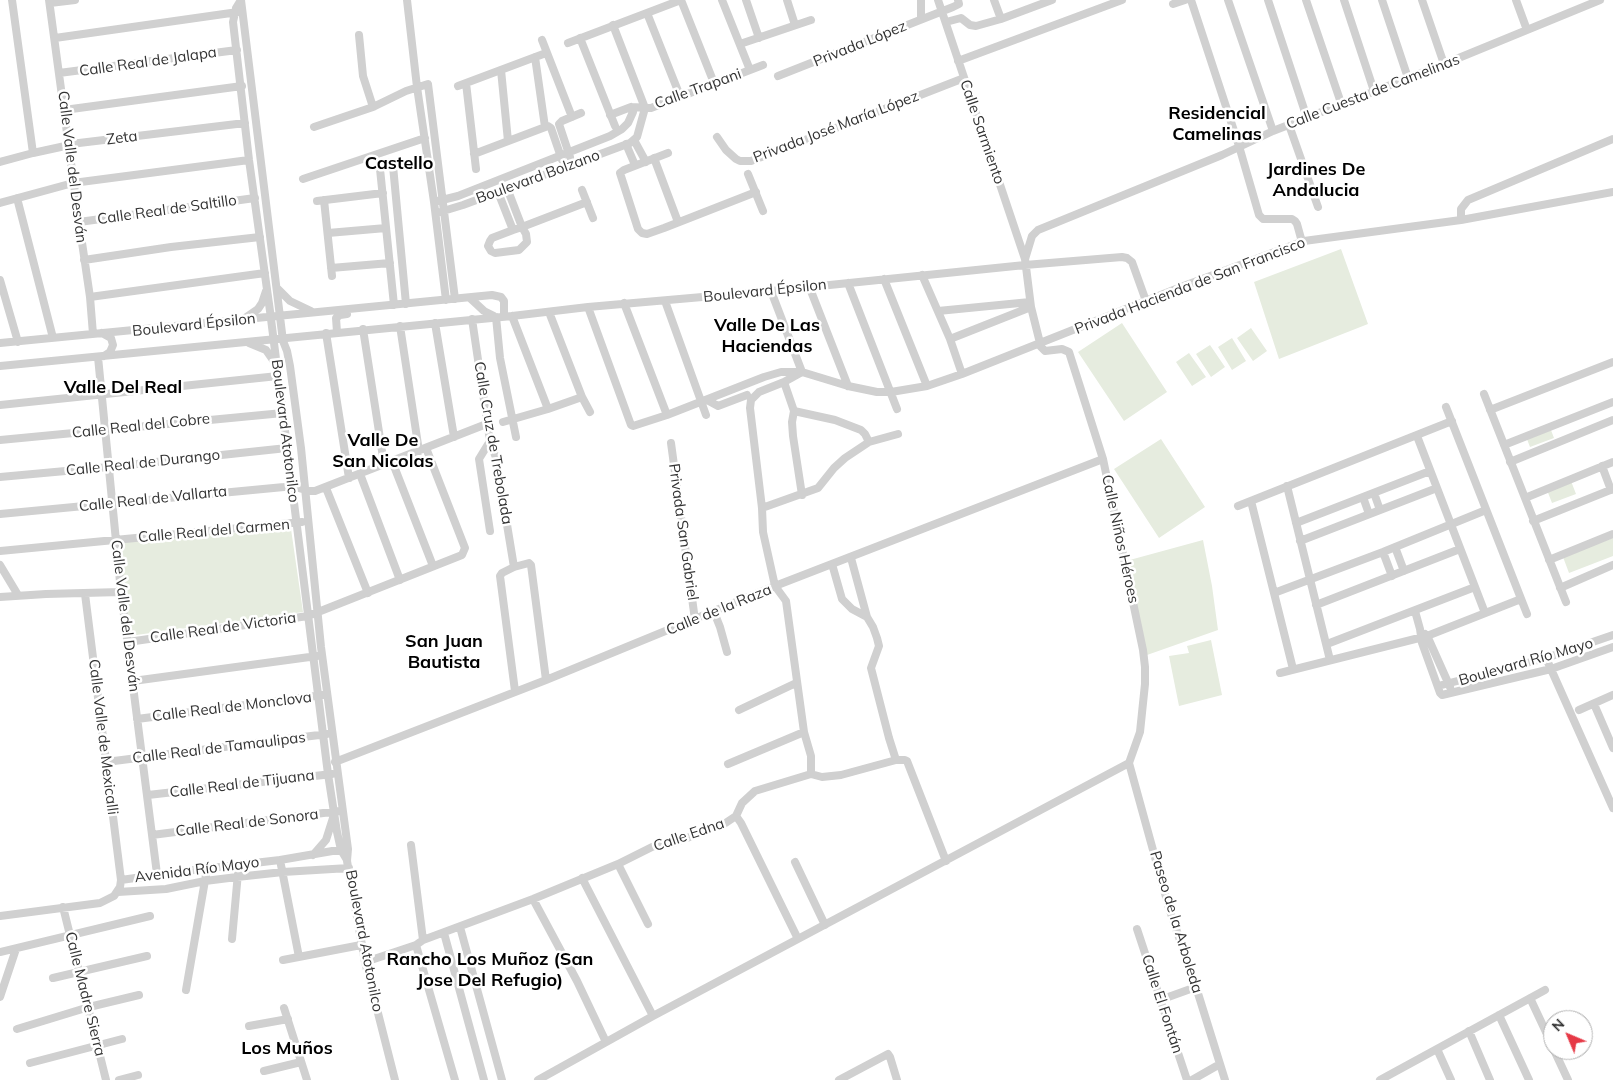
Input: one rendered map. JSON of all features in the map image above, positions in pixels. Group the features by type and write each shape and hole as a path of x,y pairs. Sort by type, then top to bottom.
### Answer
{"street":[{"path":"12,0 33,153"},
{"path":"50,2 75,0"},
{"name":"Boulevard Atotonilco","path":"241,0 239,12 234,22 249,160 274,339 308,616 318,656"},
{"path":"406,0 425,138 438,201 444,211 456,299"},
{"path":"568,42 681,0 714,83"},
{"path":"722,0 750,70"},
{"path":"746,0 759,38"},
{"path":"786,0 795,25"},
{"path":"921,0 921,19"},
{"name":"Calle Sarmiento","path":"938,0 1010,212 1025,262 1030,305 1040,343"},
{"name":"Privada López","path":"778,76 959,4 958,0"},
{"path":"994,0 1001,19"},
{"path":"946,22 961,18 970,25 976,26 1052,0"},
{"path":"958,61 1122,0"},
{"path":"1173,4 1185,0"},
{"path":"1191,0 1239,146 1260,217 1263,219 1292,219 1298,224 1302,242"},
{"path":"1228,0 1273,131"},
{"path":"1268,0 1307,118"},
{"path":"1306,0 1341,104"},
{"path":"1344,0 1374,91"},
{"path":"1382,0 1408,78"},
{"path":"1422,0 1444,64"},
{"path":"1516,0 1527,30"},
{"name":"Calle Cuesta de Camelinas","path":"1025,262 1032,236 1038,230 1273,131 1600,0"},
{"name":"Calle Valle del Desván","path":"50,2 78,222 90,297 92,334"},
{"path":"54,38 239,12"},
{"name":"Boulevard Atotonilco","path":"239,12 283,338 293,386 306,491 317,612 318,656 328,734 337,773 337,812"},
{"path":"648,12 680,96"},
{"path":"740,44 810,20"},
{"path":"613,26 645,108 636,138"},
{"path":"359,35 362,76 373,107"},
{"path":"580,38 615,126"},
{"path":"542,40 572,117"},
{"name":"Calle Real de Jalapa","path":"59,74 237,50"},
{"path":"458,86 546,53"},
{"path":"535,57 545,127"},
{"name":"Calle Trapani","path":"631,107 651,108 763,65"},
{"path":"502,70 508,141"},
{"name":"Privada José María López","path":"717,137 726,150 736,159 751,161 964,78"},
{"path":"466,83 476,169"},
{"path":"314,128 373,107 428,84 438,201 435,212 446,300"},
{"path":"64,110 242,86"},
{"path":"610,114 631,107 632,113 625,126 633,129 646,162"},
{"path":"573,164 559,126 562,121 581,113"},
{"name":"Zeta","path":"0,162 68,145 245,124"},
{"path":"1289,125 1318,207"},
{"name":"Boulevard Bolzano","path":"438,201 458,196 569,153 610,136 625,126"},
{"path":"474,154 545,127 551,128 564,167"},
{"path":"303,179 425,138"},
{"name":"Boulevard Bolzano","path":"435,212 444,211 498,192 626,144 636,138"},
{"path":"1461,220 1461,209 1468,200 1613,139"},
{"path":"626,144 635,165"},
{"path":"668,153 621,172 620,176 640,232 647,234 756,192"},
{"path":"654,158 678,222"},
{"path":"0,202 74,183 249,160"},
{"path":"391,305 390,263 380,166 388,162 393,166 406,304"},
{"path":"748,174 763,211"},
{"path":"507,188 522,227 527,242 522,249 495,253 489,249 488,243 492,238 522,227 587,202"},
{"path":"582,190 593,218"},
{"path":"498,192 514,230"},
{"name":"Privada Hacienda de San Francisco","path":"588,307 631,425 634,426 667,416 780,372 802,372 848,386 877,392 890,392 927,386 1302,242 1347,234 1461,220 1613,192"},
{"path":"383,193 321,200 328,233 332,272 390,263"},
{"path":"17,198 53,338"},
{"name":"Calle Real de Saltillo","path":"78,222 255,198"},
{"path":"328,233 386,228"},
{"path":"84,260 260,236"},
{"name":"Boulevard Épsilon","path":"0,366 624,303 772,291 1025,262 1127,258 1132,262 1146,301"},
{"path":"90,297 265,273"},
{"path":"922,275 950,339 962,374"},
{"path":"884,279 927,386"},
{"path":"0,280 18,342"},
{"path":"848,283 897,409"},
{"path":"240,320 258,309 264,298 266,284"},
{"path":"809,286 848,386"},
{"path":"277,287 297,306 310,311 321,312"},
{"path":"704,401 718,406 749,397 802,372 772,291"},
{"name":"Boulevard Épsilon","path":"0,343 139,331 492,295 501,297 505,304 504,316"},
{"path":"470,298 484,311 504,316"},
{"path":"665,300 704,401 706,415"},
{"path":"624,303 667,416"},
{"name":"Boulevard Épsilon","path":"336,332 335,321 337,316 378,310 391,305"},
{"path":"938,311 1030,305"},
{"path":"950,339 1030,305"},
{"path":"548,312 582,397 590,412"},
{"path":"504,316 548,409"},
{"path":"504,316 497,341 516,437"},
{"name":"Calle Cruz de Trebolada","path":"472,319 490,441 496,458 514,567"},
{"path":"435,323 454,437"},
{"path":"400,326 422,449"},
{"path":"363,329 384,464"},
{"path":"100,357 110,352 113,344 111,338 102,333"},
{"path":"326,333 349,478"},
{"path":"0,405 102,395 278,372 266,350 245,342"},
{"name":"Calle Niños Héroes","path":"1040,343 1043,350 1046,351 1062,349 1069,352 1103,459 1145,667 1145,693 1140,732 1130,763"},
{"name":"Calle Valle del Desván","path":"100,357 115,540 157,874"},
{"path":"1490,410 1613,362"},
{"path":"784,382 794,411 792,422 793,436 802,495"},
{"path":"741,387 749,397 763,532 775,586 786,601 796,683 804,732 811,756 811,774"},
{"path":"1484,394 1566,602"},
{"path":"503,422 582,397"},
{"path":"1504,445 1613,402"},
{"path":"1446,407 1526,614"},
{"path":"1592,409 1597,426"},
{"path":"794,411 835,420 860,430 869,442"},
{"name":"Calle Real del Cobre","path":"0,440 283,413"},
{"path":"1582,413 1588,429"},
{"path":"1510,462 1613,420"},
{"path":"1238,506 1452,421"},
{"path":"306,491 326,488 488,423"},
{"path":"762,508 818,488 845,458 869,442 898,434"},
{"path":"1417,436 1485,613"},
{"path":"490,441 479,459 490,531"},
{"name":"Privada San Gabriel","path":"671,443 695,620"},
{"name":"Calle Real de Durango","path":"0,477 287,448"},
{"name":"Calle Real de Victoria","path":"128,642 308,616 462,555 465,548 422,449"},
{"name":"Calle de la Raza","path":"335,762 546,680 775,586 1103,459"},
{"path":"392,460 434,566"},
{"path":"1525,498 1613,462"},
{"path":"1533,521 1612,489 1602,466"},
{"path":"1296,523 1430,471"},
{"path":"360,474 400,580"},
{"name":"Calle Real de Vallarta","path":"0,514 292,486 306,491"},
{"path":"1287,486 1330,660"},
{"path":"326,488 368,593"},
{"path":"1300,542 1437,488"},
{"path":"1374,493 1380,510"},
{"path":"1363,497 1369,514"},
{"path":"1251,501 1293,669"},
{"path":"1274,593 1383,552 1486,510"},
{"name":"Calle Real del Carmen","path":"0,551 309,521"},
{"path":"1549,560 1613,534"},
{"path":"1395,547 1404,571"},
{"path":"1316,605 1460,549"},
{"path":"1383,552 1392,576"},
{"path":"851,558 867,617 873,627 879,646 872,668 884,722 896,760 902,759 906,761 946,861"},
{"path":"515,691 500,576 514,567 529,563 531,565 546,680"},
{"path":"832,564 845,603 867,617"},
{"path":"0,565 18,595"},
{"path":"1560,588 1613,565"},
{"path":"1326,644 1475,588"},
{"path":"0,597 121,592"},
{"name":"Calle Valle de Mexicalli","path":"85,594 121,880"},
{"path":"1280,673 1423,634 1521,599"},
{"path":"1414,611 1423,634 1452,693"},
{"path":"714,612 727,652"},
{"path":"1423,634 1422,643 1439,690"},
{"name":"Boulevard Río Mayo","path":"1613,636 1546,658 1449,684 1439,690 1442,695 1551,669 1613,647"},
{"path":"133,681 318,656"},
{"path":"1546,658 1613,808"},
{"path":"739,710 796,683"},
{"name":"Calle Real de Monclova","path":"137,719 323,695"},
{"path":"1579,710 1613,695"},
{"path":"1594,704 1613,748"},
{"path":"728,764 804,732"},
{"name":"Boulevard Atotonilco","path":"328,734 328,774 348,865 361,945 395,1080"},
{"name":"Calle Real de Tamaulipas","path":"106,762 328,734"},
{"name":"Calle Edna","path":"365,962 460,927 618,864 652,847 671,844 724,824 736,816 742,803 755,791 811,774 822,777 841,775 896,760"},
{"path":"538,1080 653,1016 1130,763"},
{"name":"Paseo de la Arboleda","path":"1130,763 1169,908 1225,1080"},
{"name":"Calle Real de Tijuana","path":"148,795 337,773"},
{"path":"313,855 326,840 337,812"},
{"name":"Calle Real de Sonora","path":"152,834 337,812"},
{"path":"736,816 798,939"},
{"path":"411,844 420,942 455,1080"},
{"name":"Avenida Río Mayo","path":"0,916 100,902 110,899 118,892 121,880 280,860 344,849"},
{"path":"280,860 299,957"},
{"path":"794,862 825,925"},
{"path":"618,864 648,924"},
{"path":"232,939 238,865"},
{"path":"118,892 166,889 205,881 348,865"},
{"path":"186,990 207,869"},
{"path":"582,878 653,1016"},
{"path":"533,898 577,981 606,1042"},
{"name":"Calle Madre Sierra","path":"63,907 106,1080"},
{"path":"0,952 150,916"},
{"path":"460,927 502,1080"},
{"name":"Calle El Fontán","path":"1137,929 1187,1080"},
{"path":"444,933 484,1080"},
{"path":"283,960 361,945"},
{"path":"0,997 16,949"},
{"path":"53,978 147,956"},
{"path":"1160,1000 1196,987"},
{"path":"1380,1080 1391,1077 1437,1049 1545,990"},
{"path":"17,1028 89,1007 140,995"},
{"path":"1530,998 1543,1025"},
{"path":"284,1008 307,1080"},
{"path":"1499,1015 1529,1080"},
{"path":"249,1026 288,1019"},
{"path":"1469,1032 1490,1080"},
{"path":"30,1063 122,1039"},
{"path":"1437,1049 1450,1080"},
{"path":"839,1080 888,1054 897,1080"},
{"path":"1559,1060 1568,1080"},
{"path":"264,1071 301,1062"},
{"path":"1192,1080 1220,1064"},
{"path":"856,1071 859,1080"},
{"path":"119,1080 138,1074"}],"shaded area":[{"path":"1341,249 1368,324 1279,359 1254,282"},
{"path":"1122,323 1167,392 1124,421 1078,352"},
{"path":"1251,328 1267,351 1253,361 1237,338"},
{"path":"1232,338 1246,361 1232,370 1218,347"},
{"path":"1210,345 1225,367 1211,377 1196,354"},
{"path":"1189,353 1206,377 1192,386 1176,362"},
{"path":"1549,425 1554,438 1530,447 1525,434"},
{"path":"1161,439 1205,507 1159,538 1114,469"},
{"path":"1571,481 1576,494 1552,503 1547,490"},
{"path":"291,529 303,612 129,636 119,541"},
{"path":"1613,538 1613,556 1569,573 1563,557"},
{"path":"1203,540 1218,630 1147,655 1126,561"},
{"path":"1211,640 1222,695 1179,706 1169,656 1189,653 1187,646"}],"district":[{"name":"Residencial Camelinas","path":"1217,124"},
{"name":"Castello","path":"399,164"},
{"name":"Jardines De Andalucia","path":"1316,180"},
{"name":"Valle De Las Haciendas","path":"767,336"},
{"name":"Valle Del Real","path":"123,388"},
{"name":"Valle De San Nicolas","path":"383,451"},
{"name":"San Juan Bautista","path":"444,652"},
{"name":"Rancho Los Muñoz (San Jose Del Refugio)","path":"490,970"},
{"name":"Los Muños","path":"287,1049"}]}
